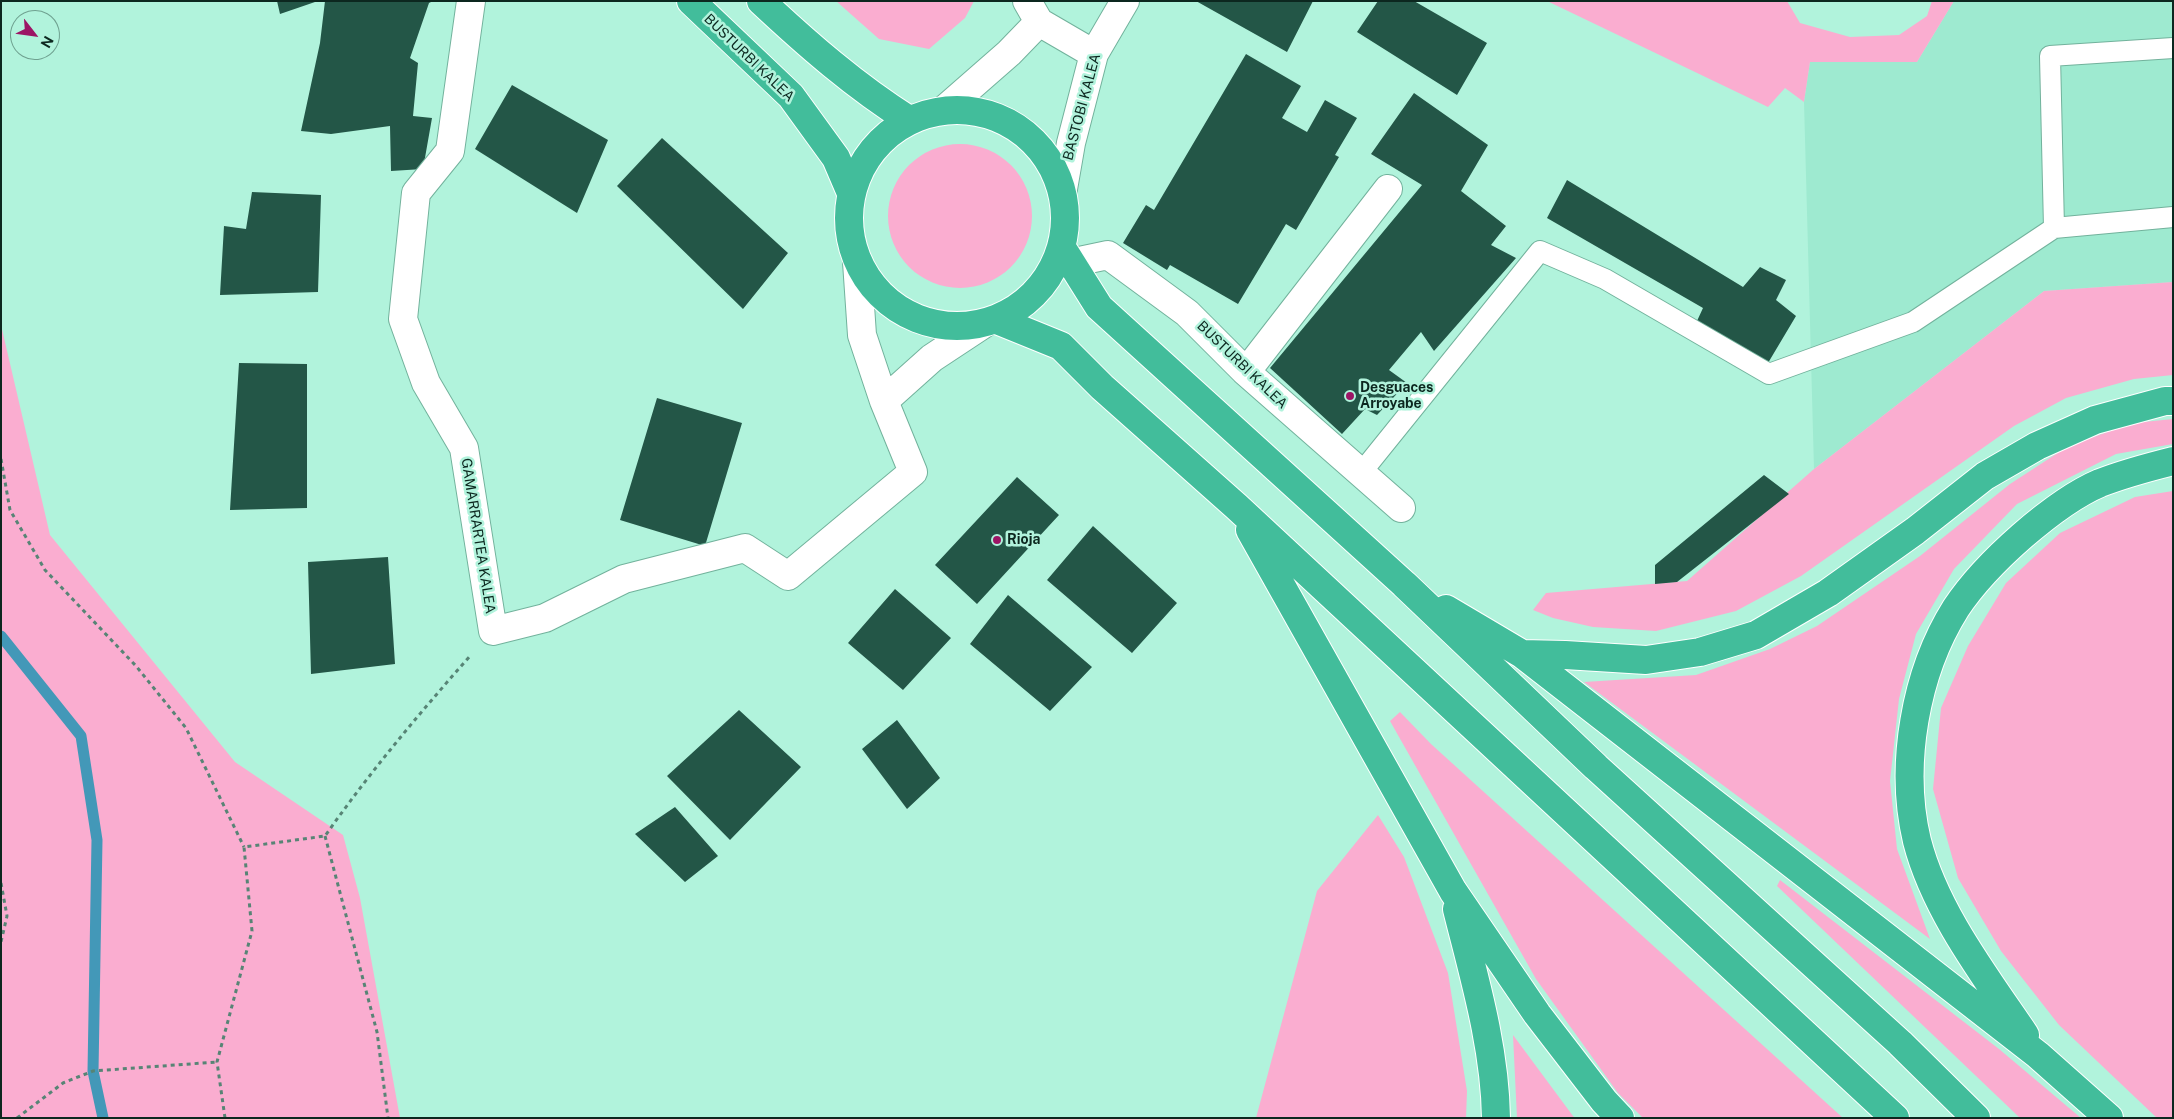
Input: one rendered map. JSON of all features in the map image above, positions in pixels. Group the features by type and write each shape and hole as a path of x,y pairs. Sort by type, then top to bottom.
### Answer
{"highway":[{"name":"BUSTURBI KALEA","path":"691,1 791,96 836,158 851,193"},
{"path":"761,1 792,30 871,96 909,120"},
{"path":"1066,256 1052,271 1038,292 1018,308 991,321 947,327 909,316 878,294 857,262 850,240 848,216 851,193 863,163 883,138 909,120 926,113 945,109 983,112 1019,127 1046,154 1062,189 1066,219 1066,256 1099,307 1404,584 1596,768 1900,1043 1976,1118"},
{"path":"991,321 1061,346 1102,387 1236,507 1896,1118"},
{"path":"1522,654 1646,660 1700,652 1756,635 1828,593 1915,531 1985,476 2037,446 2095,420 2173,401"},
{"path":"2038,1055 1982,972 1936,895 1917,841 1910,783 1914,721 1932,655 1956,608 1996,558 2045,516 2100,484 2173,462"},
{"path":"1236,507 1452,891 1536,1014 1620,1118"},
{"path":"1404,584 1522,654 2038,1055 2109,1118"},
{"path":"1452,891 1484,1015 1496,1094 1496,1118"}],"street":[{"name":"GAMARRARTEA KALEA","path":"471,1 450,151 416,193 404,319 426,383 464,448 493,631 544,618 624,579 745,548 788,576 913,472 884,401 862,335 857,262"},
{"name":"BASTOBI KALEA","path":"1062,189 1071,143 1094,54 1125,1"},
{"path":"945,109 1009,53 1033,12 1094,54"},
{"path":"1246,372 1388,189"},
{"name":"BUSTURBI KALEA","path":"1066,256 1108,255 1188,313 1246,372 1401,508"},
{"path":"884,401 932,358 991,321"}],"lane":[{"path":"2054,228 2050,56 2173,48"},
{"path":"1361,473 1540,251 1605,279 1769,374 1913,322 2054,228 2173,217"}],"path":[{"path":"1,460 10,510 45,570 136,666 186,728 244,847 252,930 217,1062 225,1118"},
{"path":"244,847 325,836 402,733 493,631"},
{"path":"325,836 377,1032 388,1118"},
{"path":"1,883 7,916 1,942"},
{"path":"18,1118 63,1083 93,1071 217,1062"}],"shaded area":[{"path":"836,1 974,1 965,18 929,49 879,39"},
{"path":"1547,1 1787,1 1800,23 1850,37 1899,35 1927,16 1932,1 1954,1 1917,62 1810,62 1804,102 1785,88 1768,107"},
{"path":"1954,1 2173,1 2173,282 2044,291 1814,469 1804,102 1810,62 1917,62"},
{"path":"960,144 988,149 1011,165 1027,188 1032,216 1027,244 1011,267 988,283 960,288 932,283 909,267 893,244 888,216 893,188 909,165 932,149"},
{"path":"2173,282 2173,375 2134,379 2066,398 2014,426 1801,576 1736,611 1656,631 1593,627 1553,618 1533,610 1546,593 1687,581 1814,469 2044,291"},
{"path":"1,325 50,535 235,762 343,835 360,898 400,1118 1,1118"},
{"path":"2173,419 2173,444 2116,454 2017,504 1954,569 1916,634 1899,699 1890,781 1897,849 1930,939 1584,682 1696,675 1770,649 1817,626 1920,556 2010,484 2070,445 2134,423"},
{"path":"2173,491 2173,1118 2157,1118 2059,1025 2001,951 1958,878 1933,789 1941,708 1968,646 2006,583 2060,533 2135,497"},
{"path":"1400,712 1431,744 1843,1118 1643,1118 1618,1093 1536,979 1390,721"},
{"path":"1378,815 1404,857 1448,973 1467,1091 1466,1118 1256,1118 1317,891"},
{"path":"1780,880 1999,1049 2081,1118 2020,1118 1777,886"},
{"path":"1513,1035 1573,1116 1575,1118 1517,1118"}],"building":[{"path":"277,1 315,1 315,2 280,14"},
{"path":"325,1 433,1 429,3 410,58 418,63 413,116 432,118 423,169 391,171 390,126 331,134 301,131 320,43"},
{"path":"1196,1 1313,1 1287,52"},
{"path":"1378,1 1414,1 1487,43 1457,95 1357,32"},
{"path":"1246,54 1301,86 1282,118 1307,132 1325,100 1357,118 1335,155 1339,157 1296,230 1286,224 1238,304 1170,265 1167,270 1123,243 1146,205 1154,210"},
{"path":"512,85 608,140 577,213 475,149"},
{"path":"1414,93 1488,145 1461,191 1506,226 1491,245 1516,258 1434,351 1421,332 1389,370 1407,383 1377,415 1365,409 1342,434 1270,368 1422,185 1371,154"},
{"path":"662,138 788,253 743,309 617,186"},
{"path":"1567,180 1743,287 1760,267 1786,280 1776,300 1796,316 1768,363 1697,321 1703,308 1547,218"},
{"path":"252,192 321,195 318,292 220,295 224,226 246,229"},
{"path":"239,363 307,364 307,508 230,510"},
{"path":"657,398 742,423 705,546 620,520"},
{"path":"1764,475 1789,494 1677,582 1655,584 1655,565"},
{"name":"Rioja","path":"1017,477 1059,515 977,604 935,565"},
{"path":"1093,526 1177,603 1132,653 1047,580"},
{"path":"388,557 395,664 311,674 308,562"},
{"path":"895,589 951,638 903,690 848,643"},
{"path":"1008,595 1092,667 1050,711 970,644"},
{"path":"739,710 801,767 730,840 667,776"},
{"path":"897,720 940,778 907,809 862,749"},
{"path":"675,807 718,856 685,882 635,834"}],"waterway":[{"path":"1,636 81,736 97,840 93,1071 103,1118"}],"place":[{"name":"Desguaces Arroyabe","path":"1350,396"},
{"name":"Rioja","path":"997,540"}]}
